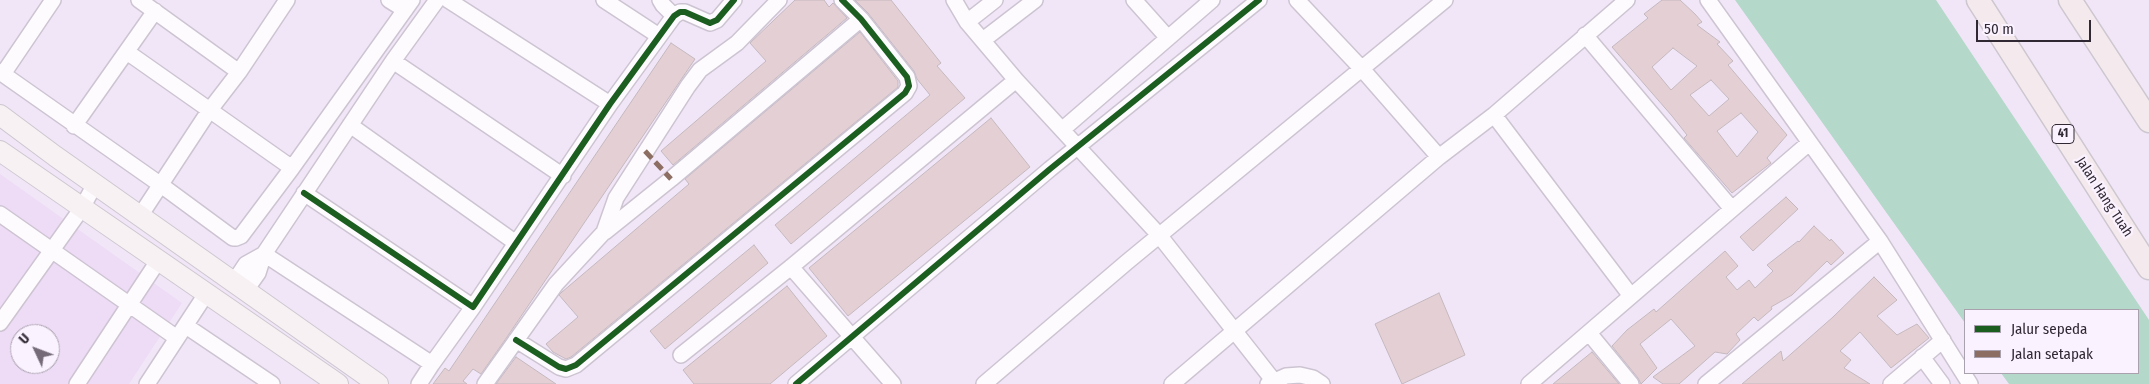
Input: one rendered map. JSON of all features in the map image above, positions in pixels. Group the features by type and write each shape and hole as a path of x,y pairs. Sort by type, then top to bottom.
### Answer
{"highway":[{"name":"Jalan Hang Tuah","path":"1978,0 2149,268"},
{"path":"2070,0 2149,121"}],"main road":[{"path":"0,115 378,384"},
{"path":"0,151 338,384"}],"street":[{"path":"52,0 2,73 74,126 162,185 233,238 236,238 241,236 292,168 408,5 389,0"},
{"path":"139,0 238,72"},
{"path":"140,216 209,111 287,0"},
{"path":"240,286 246,264 264,254 393,61 437,0"},
{"path":"448,0 610,104"},
{"path":"604,0 659,36"},
{"path":"660,0 662,5 674,16"},
{"path":"419,384 610,104 674,16 680,12 685,12 710,23 717,20 734,0"},
{"path":"604,232 616,198 644,151 700,70 737,43 779,0"},
{"path":"516,340 559,367 566,369 576,365 905,93 909,86 907,77 861,19 842,0"},
{"path":"954,0 967,22 1016,80 1159,235 1234,330 1271,382 1286,376 1300,375 1313,378 1322,384"},
{"path":"967,22 996,0"},
{"path":"984,40 1035,0"},
{"path":"1134,0 1168,38"},
{"path":"1063,129 1212,0"},
{"path":"796,384 1078,148 1259,0"},
{"path":"1298,0 1362,69 1439,157"},
{"path":"984,384 1159,235 1445,0"},
{"path":"1172,384 1439,157 1494,115 1627,0"},
{"path":"1708,0 1880,241 1970,384"},
{"path":"74,126 155,11"},
{"path":"484,384 556,284 604,232 671,179 861,19"},
{"path":"1585,35 1732,209"},
{"path":"127,52 292,168"},
{"path":"393,61 562,176"},
{"path":"681,355 791,267 1016,80"},
{"path":"1494,115 1631,296"},
{"path":"350,125 516,243"},
{"path":"1529,384 1809,143"},
{"path":"0,323 82,208 95,184"},
{"path":"304,193 473,307"},
{"path":"0,214 177,338"},
{"path":"1706,384 1880,241"},
{"path":"264,254 432,364"},
{"path":"77,384 158,261"},
{"path":"791,267 893,384"},
{"path":"147,384 206,294"},
{"path":"186,326 272,384"},
{"path":"1589,333 1631,384"},
{"path":"1891,384 1943,340"},
{"path":"1922,357 1942,384"}],"shaded area":[{"path":"0,174 182,303 129,384 0,384"}],"green space":[{"path":"1735,0 1936,0 2149,320 2149,384 2009,384 2002,374 2139,374 2139,309 1964,309 1964,322"}],"building":[{"path":"795,0 824,0 829,7 833,3 847,18 673,165 661,151 766,61 750,43"},
{"path":"855,0 891,0 941,63 937,66 965,98 791,244 775,225 930,95 917,79 914,71 868,13"},
{"path":"1662,0 1680,0 1702,22 1697,25 1720,42 1717,44 1733,61 1728,65 1787,135 1767,158 1771,163 1732,193 1684,138 1687,135 1672,116 1612,47 1648,18 1644,14","holes":["1673,48 1697,66 1671,90 1652,67","1711,80 1729,99 1709,116 1690,95","1741,113 1758,132 1737,157 1717,131"]},
{"path":"860,32 898,81 898,87 571,357 566,359 553,352 546,344 578,317 559,295 689,184 685,179"},
{"path":"671,43 695,59 507,337 481,374 473,369 463,381 467,384 433,384 445,368 449,371"},
{"path":"991,118 1030,167 848,316 809,268"},
{"path":"1786,197 1798,209 1753,251 1740,237"},
{"path":"1814,226 1830,241 1831,239 1844,253 1831,265 1827,261 1792,295 1771,307 1772,309 1758,321 1754,317 1736,334 1740,340 1727,354 1715,352 1679,384 1663,384 1653,377 1695,346 1671,319 1640,344 1657,368 1641,384 1612,346 1627,330 1654,309 1656,312 1725,251 1738,266 1726,277 1737,290 1749,280 1755,288 1773,271 1767,265 1799,242"},
{"path":"754,245 768,263 665,349 650,331"},
{"path":"1874,277 1897,300 1877,316 1897,335 1917,324 1929,338 1891,368 1860,332 1840,351 1851,360 1844,368 1870,384 1742,384 1781,351 1783,361 1833,317"},
{"path":"787,286 827,336 770,384 694,384 683,370"},
{"path":"1439,293 1465,355 1402,384 1375,324"},
{"path":"1592,352 1619,384 1553,384"},
{"path":"516,357 556,384 496,384"}],"marked path":[{"path":"645,151 671,179"}],"cycle path":[{"path":"304,193 473,307 610,104 674,16 680,12 685,12 710,23 717,20 734,0"},
{"path":"516,340 559,367 566,369 576,365 905,93 909,86 907,77 861,19 842,0"},
{"path":"796,384 1050,169 1259,0"}]}
